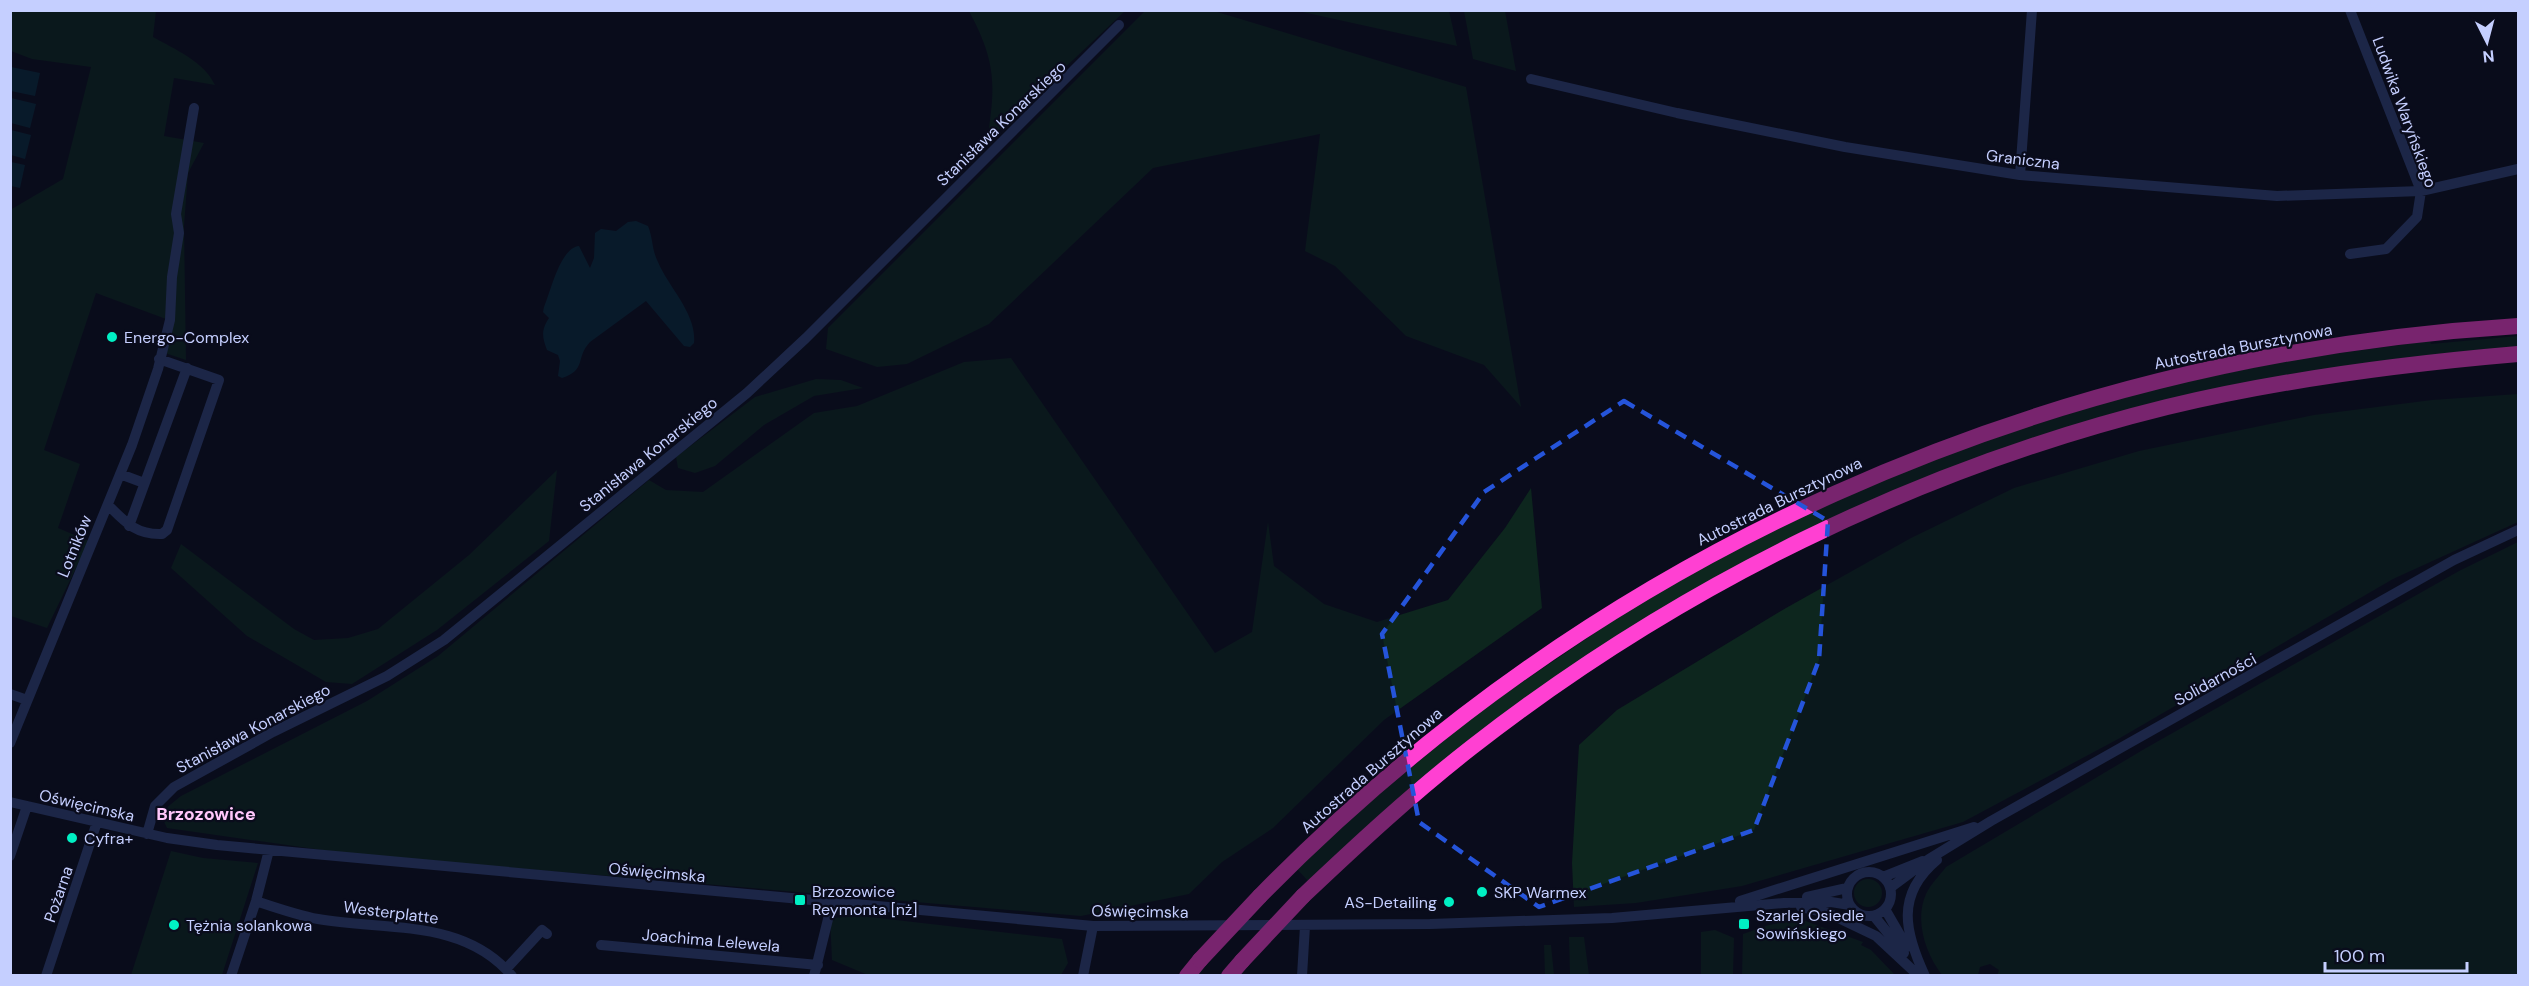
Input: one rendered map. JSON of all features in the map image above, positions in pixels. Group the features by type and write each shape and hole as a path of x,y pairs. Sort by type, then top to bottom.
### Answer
{"highway":[{"name":"Autostrada Bursztynowa","path":"1187,975 1260,896 1377,785 1455,721 1534,663 1608,614 1695,562 1808,505 1913,459 2024,419 2177,376 2274,356 2426,334 2518,326"},
{"path":"1229,975 1303,896 1436,776 1541,695 1628,639 1746,569 1826,529 1930,483 2028,447 2168,407 2258,388 2368,370 2518,354"}],"street":[{"path":"2019,175 2032,10"},
{"name":"Ludwika Waryńskiego","path":"2350,10 2421,190 2417,217 2386,249 2350,254"},
{"name":"Stanisława Konarskiego","path":"147,834 155,806 174,787 273,732 387,676 444,640 747,393 806,338 1119,25"},
{"name":"Graniczna","path":"1530,79 1833,145 2019,175 2277,196 2421,190 2518,169"},
{"name":"Lotników","path":"10,743 108,505 159,359 170,320 172,276 179,233 176,214 194,108"},
{"path":"108,505 129,526 145,535 162,534 166,530 219,381 159,359"},
{"path":"129,526 187,368"},
{"path":"120,474 144,483"},
{"name":"Solidarności","path":"1890,888 1929,859 1991,821 2454,560 2518,530"},
{"path":"10,694 27,700"},
{"name":"Oświęcimska","path":"10,802 147,834 269,850 1093,926 1305,926 1612,918 1714,909"},
{"path":"10,856 27,806"},
{"path":"1714,909 1991,821"},
{"name":"Pożarna","path":"46,975 97,822"},
{"path":"1922,975 1907,932 1910,903 1922,875 1968,835"},
{"path":"231,975 256,902 269,850"},
{"name":"Solidarności","path":"1883,877 1929,859"},
{"path":"1714,909 1784,903 1831,902 1850,905 1860,914 1874,916 1885,909 1890,901 1890,888 1883,877 1870,872 1862,873 1851,881 1847,888 1850,905"},
{"path":"1784,903 1847,888"},
{"name":"Westerplatte","path":"256,902 320,919 431,931 456,937 491,955 509,972"},
{"path":"816,970 832,903"},
{"path":"1784,903 1828,913 1876,936 1922,975"},
{"path":"1885,909 1922,975"},
{"path":"1874,916 1922,975"},
{"path":"1083,975 1093,926"},
{"path":"1302,975 1305,926"},
{"path":"509,972 542,930 547,934"},
{"name":"Joachima Lelewela","path":"601,945 816,970"}],"highlighted area":[{"path":"1624,401 1828,521 1819,660 1754,830 1539,907 1419,822 1382,634 1484,492"}],"green space":[{"path":"1146,10 1214,11 1466,87 1521,407 1484,365 1406,336 1335,266 1305,251 1320,134 1153,168 989,324 907,364 877,367 826,349 828,328"},
{"path":"11,11 156,11 153,37 196,62 215,85 174,78 164,136 204,143 188,173 184,226 186,360 162,352 166,319 96,293 44,450 80,464 58,528 89,541 47,628 11,616 10,210 63,179 91,67 32,59 11,51"},
{"path":"969,11 1125,11 987,141 992,104 992,74 984,45"},
{"path":"1298,11 1449,11 1457,46"},
{"path":"1464,11 1505,11 1516,71 1473,59"},
{"path":"2518,336 2518,347 2063,430 1675,602 1309,882 1297,869 1366,805 1480,711 1639,603 1799,516 1969,445 2146,390 2295,359 2430,341 2431,344"},
{"path":"1011,358 1215,653 1252,632 1268,522 1274,566 1324,604 1377,622 1448,600 1505,528 1531,488 1542,608 1384,720 1273,828 1222,862 1189,894 1081,916 350,854 167,828 160,813 181,796 367,701 438,656 649,480 666,490 703,492 814,413 857,406 964,362"},
{"path":"816,379 841,380 863,388 814,396 764,425 715,466 695,473 678,468 676,457 755,397"},
{"path":"2518,394 2518,522 2393,579 2120,738 1963,822 1742,886 1636,903 1574,907 1572,863 1579,745 1617,710 1786,608 1911,538 2014,488 2139,451 2314,415 2432,400"},
{"path":"557,470 549,541 437,630 352,684 326,682 247,636 171,568 181,544 294,629 314,640 348,638 378,629 469,555"},
{"path":"2518,542 2518,975 1997,976 1999,970 1990,964 1980,967 1978,975 1942,975 1936,967 1924,937 1921,915 1928,891 1946,867 2146,748 2459,571"},
{"path":"171,851 203,858 258,863 222,975 131,975"},
{"path":"1868,879 1878,883 1882,893 1878,903 1868,907 1858,903 1854,893 1858,883"},
{"path":"861,916 1062,939 1068,963 1061,975 868,975 832,960 830,918"},
{"path":"1800,919 1863,942 1861,945 1871,950 1895,975 1742,975 1743,934 1769,925"},
{"path":"1715,930 1734,938 1733,975 1701,975 1701,932"},
{"path":"1569,937 1584,937 1589,975 1570,975"},
{"path":"1544,945 1551,945 1554,975 1545,975"}],"water":[{"path":"11,67 40,73 35,96 11,91"},
{"path":"11,98 36,104 30,128 11,123"},
{"path":"11,130 31,135 25,159 11,155"},
{"path":"11,162 25,165 20,188 11,186"},
{"path":"636,221 648,226 656,258 687,311 694,332 694,343 690,347 684,346 646,301 590,342 575,371 562,378 558,376 560,361 558,355 547,350 543,334 549,318 543,312 544,307 561,262 566,254 579,246 590,268 594,258 595,233 601,229 616,231 628,222"}],"place":[{"name":"Energo-Complex","path":"112,337"},
{"name":"Cyfra+","path":"72,838"},
{"name":"SKP Warmex","path":"1482,892"},
{"name":"Brzozowice Reymonta [nż]","path":"800,900"},
{"name":"AS-Detailing","path":"1449,902"},
{"name":"Szarlej Osiedle Sowińskiego","path":"1744,924"},
{"name":"Tężnia solankowa","path":"174,925"}],"district":[{"name":"Brzozowice","path":"206,814"}]}
